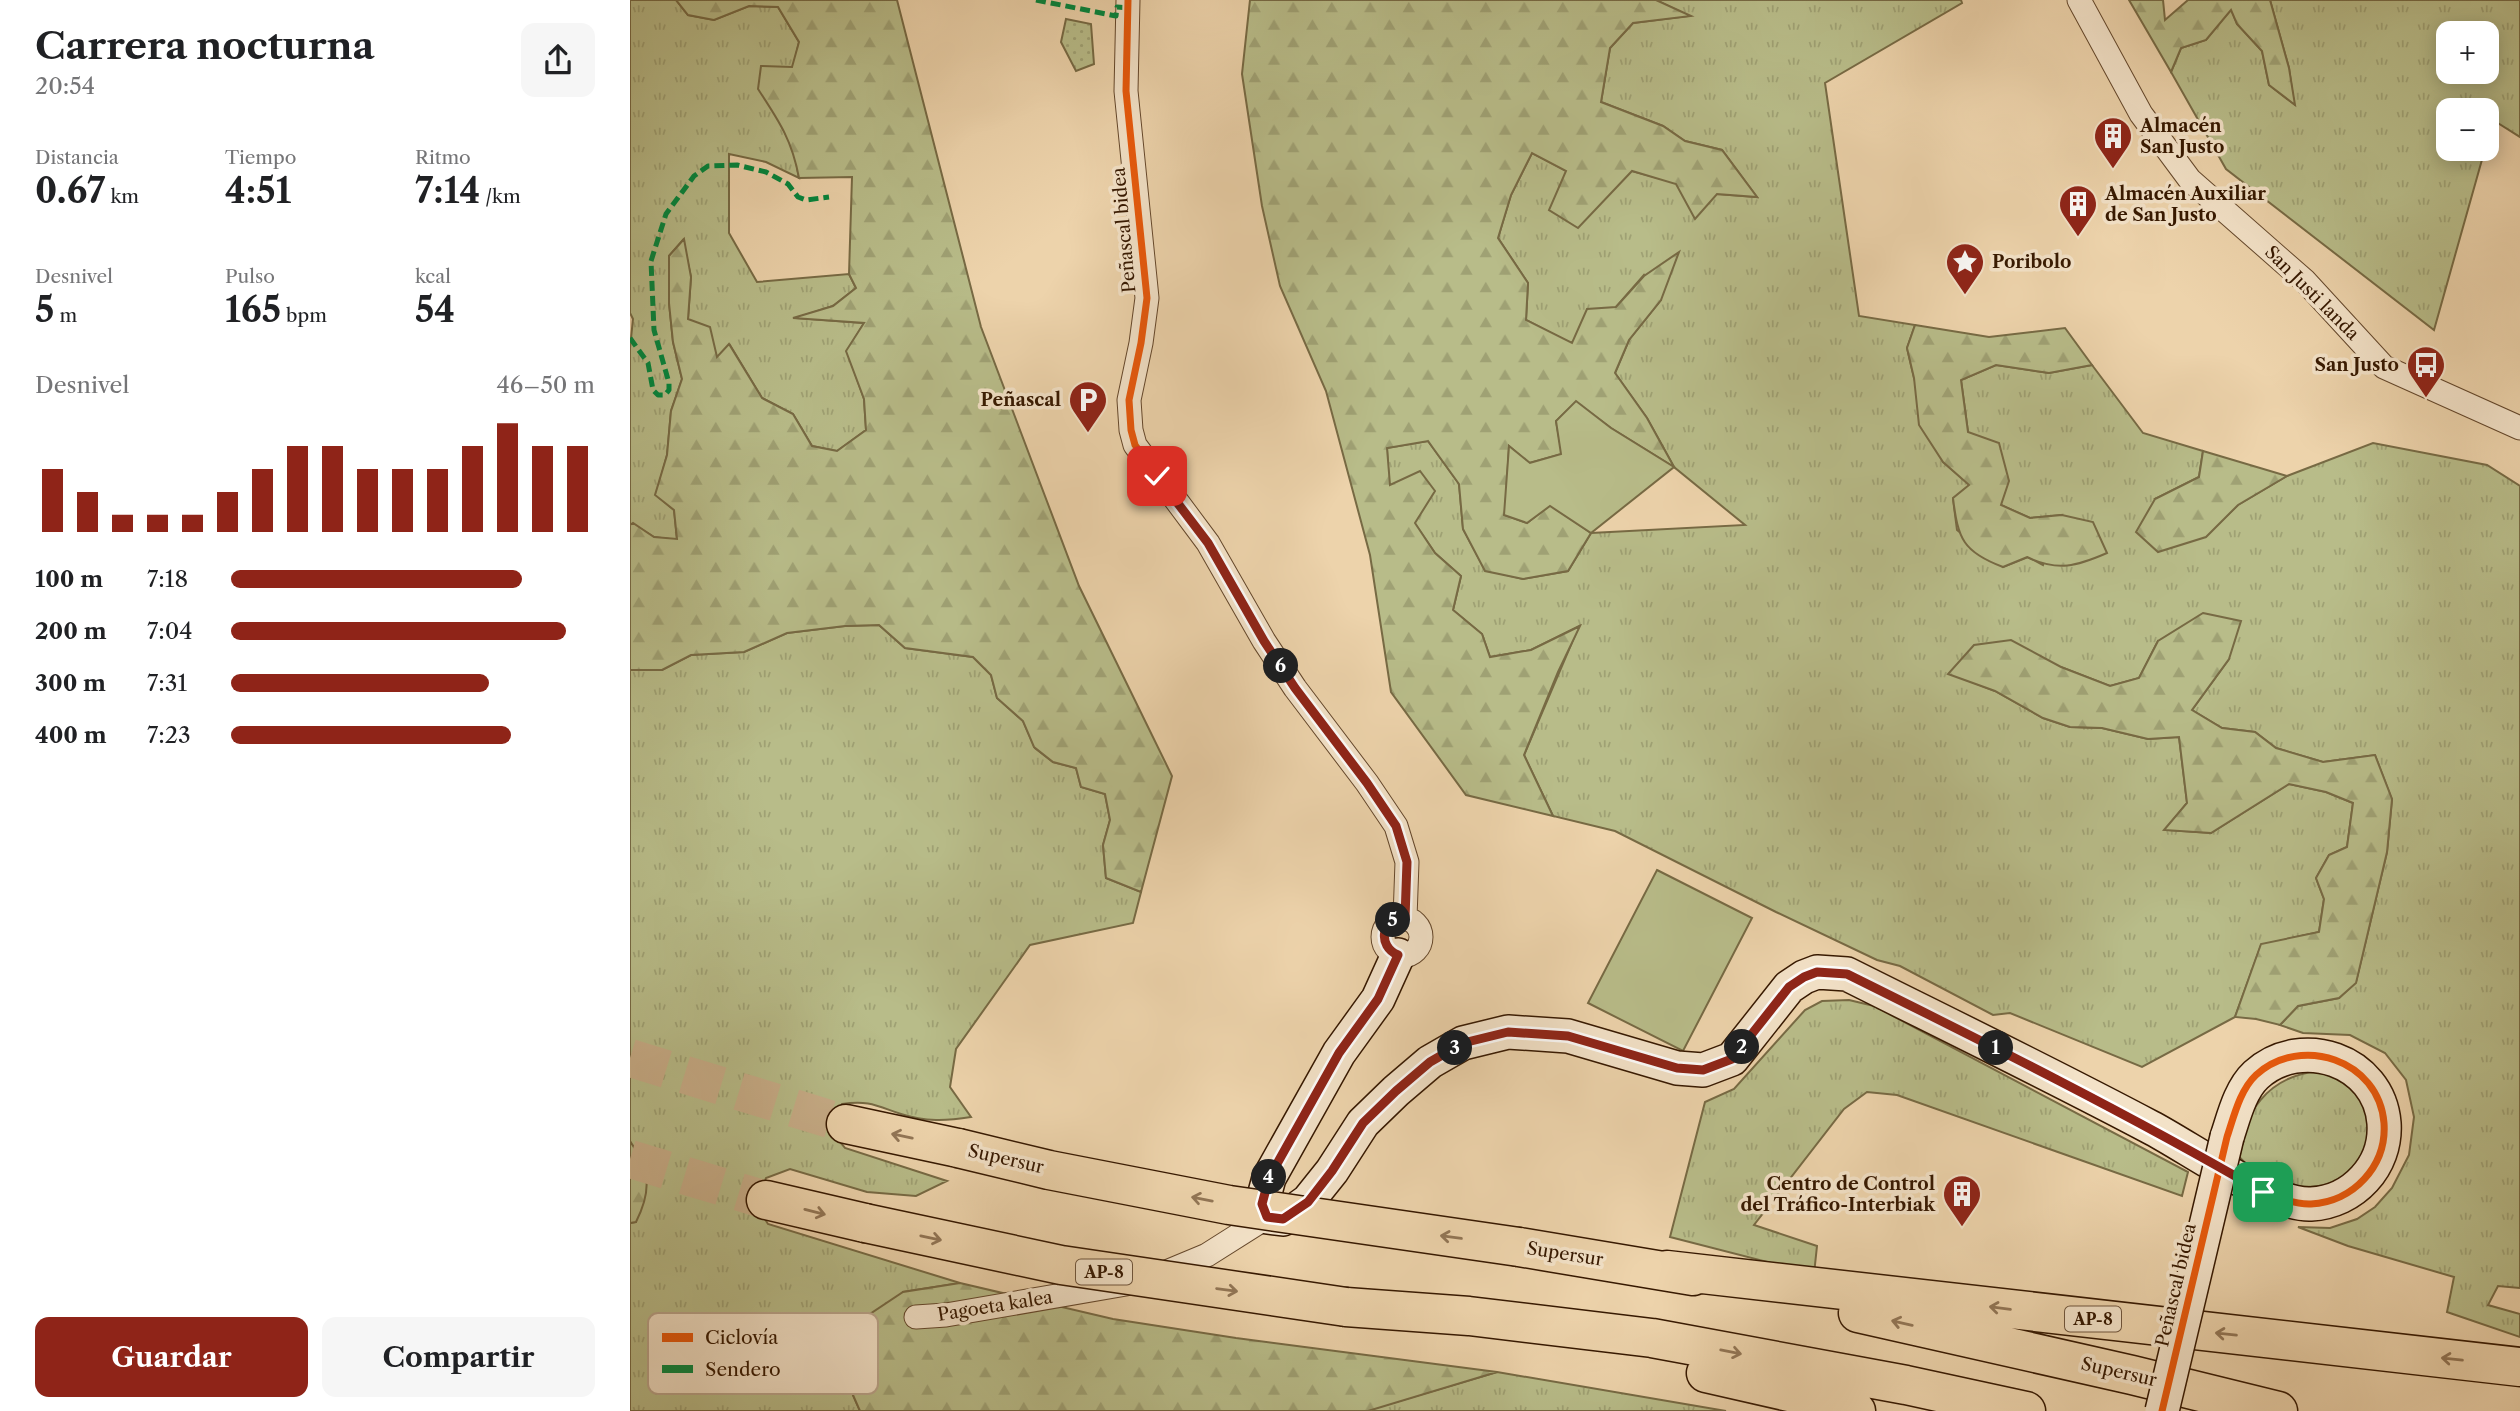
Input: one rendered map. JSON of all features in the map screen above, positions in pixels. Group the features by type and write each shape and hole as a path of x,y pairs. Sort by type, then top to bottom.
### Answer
{"highway":[{"name":"Supersur","path":"846,1124 1049,1170 1230,1205 1667,1270 2132,1375 2278,1411"},
{"name":"AP-8","path":"766,1200 1061,1265 1468,1324 1652,1338 1906,1385 2026,1411"},
{"name":"AP-8","path":"1667,1270 2520,1367"},
{"path":"1468,1324 1677,1366 1820,1399 1856,1411"}],"street":[{"name":"Peñascal bidea","path":"1128,0 1126,91 1147,298 1129,400 1133,437 1141,454 1208,543 1264,641 1295,688 1396,826 1407,862 1405,918 1393,920 1385,930 1385,943 1398,955"},
{"name":"San Justi landa","path":"2079,0 2141,114 2190,180 2305,281 2384,367 2520,428"},
{"path":"1267,1217 1262,1204 1269,1178 1339,1053 1378,999 1398,955"},
{"name":"Peñascal bidea","path":"1267,1217 1283,1219 1308,1202 1363,1123 1430,1062 1463,1043 1508,1032 1568,1036 1677,1068 1703,1070 1732,1059 1789,987 1817,972 1847,974 2154,1129 2263,1192 2287,1200 2310,1204 2337,1199 2355,1190 2379,1157 2384,1125 2380,1102 2370,1086 2351,1066 2325,1056 2297,1055 2273,1062 2254,1077 2239,1100 2227,1137 2162,1411"},
{"name":"Pagoeta kalea","path":"916,1317 946,1315 1116,1287 1163,1274 1208,1255 1267,1217"}],"green space":[{"path":"630,0 676,0 688,15 714,20 749,6 778,7 799,42 780,123 794,151 799,178 766,162 729,154 729,233 757,282 849,274 856,288 833,306 796,318 864,323 847,351 864,399 866,430 837,451 812,446 793,414 762,398 730,345 717,358 688,319 691,277 683,240 669,256 669,303 673,342 682,379 671,411 667,455 656,495 674,510 677,540 654,537 633,524 630,525 630,348 633,319 630,313"},
{"path":"676,0 897,0 981,327 1079,586 1172,776 1141,892 1106,878 1103,845 1110,820 1105,794 1081,787 1076,768 1053,762 1034,747 1023,721 997,698 991,675 973,657 905,648 879,625 845,626 787,633 744,652 691,655 662,670 630,670 630,525 633,523 654,537 677,539 674,510 655,495 667,455 671,411 682,379 673,342 669,303 669,256 684,239 691,277 688,319 710,327 717,357 729,344 762,398 793,414 812,446 837,451 866,430 864,399 846,351 864,323 793,318 833,306 856,288 849,274 852,177 799,178 784,131 758,89 761,66 792,67 799,42 778,7 749,6 714,20 688,15"},
{"path":"1250,0 1656,0 1691,16 1633,23 1610,48 1601,102 1663,126 1685,141 1722,150 1757,197 1717,194 1695,219 1676,184 1632,171 1578,228 1549,210 1566,171 1532,153 1511,195 1498,238 1528,283 1526,320 1572,343 1587,309 1616,307 1644,276 1679,252 1661,300 1629,340 1615,373 1647,418 1674,467 1611,428 1576,402 1556,421 1562,454 1529,463 1509,446 1505,515 1527,523 1550,505 1591,533 1568,571 1523,579 1485,571 1463,529 1459,484 1428,441 1387,448 1390,485 1420,471 1435,491 1415,523 1435,553 1461,576 1453,610 1482,634 1490,657 1531,650 1580,626 1524,755 1553,816 1466,795 1391,692 1370,555 1326,391 1280,286 1262,206 1242,74"},
{"path":"1656,0 1961,0 1962,3 1825,83 1859,316 1915,325 1907,348 1914,378 1943,462 1970,485 1953,499 1957,530 2003,567 2028,557 2043,565 2062,515 2030,518 2001,505 1968,432 1961,380 1996,365 2049,373 2092,365 2143,433 2203,451 2199,477 2155,499 2205,537 2238,505 2287,476 2373,443 2487,465 2520,486 2520,1288 2498,1286 2488,1305 2520,1314 2520,1337 2447,1312 2454,1277 2348,1246 2298,1227 2330,1228 2357,1219 2375,1207 2392,1188 2409,1155 2414,1117 2406,1080 2385,1053 2350,1035 2303,1033 2280,1025 2298,1006 2339,998 2356,982 2387,852 2392,800 2375,755 2323,762 2276,748 2255,732 2222,728 2192,710 2229,659 2158,641 2139,678 2110,686 2061,667 1949,673 1995,691 2043,718 2070,727 2102,728 2148,739 2179,737 2187,803 2165,830 2211,833 2289,784 2326,792 2353,803 2347,847 2329,855 2316,878 2324,899 2319,932 2261,945 2235,1017 2142,1067 2010,1013 1993,1015 1900,966 1877,960 1615,831 1553,816 1524,755 1579,626 1531,650 1490,657 1482,634 1453,610 1461,576 1435,553 1389,486 1387,448 1428,441 1459,484 1463,529 1485,570 1523,579 1568,571 1591,533 1745,525 1674,467 1647,418 1615,373 1629,340 1661,300 1644,275 1616,307 1572,344 1526,320 1528,283 1498,238 1511,195 1532,153 1567,171 1632,171 1717,194 1757,197 1722,150 1685,141 1663,126 1601,102 1610,48 1633,23 1689,16"},
{"path":"2129,0 2163,0 2165,20 2188,0 2270,0 2289,68 2295,105 2269,85 2262,51 2237,24 2231,10 2206,40 2181,48 2171,72"},
{"path":"2270,0 2520,0 2520,137 2499,124 2499,98 2436,98 2436,161 2482,161 2434,330 2226,169 2171,72 2181,48 2206,40 2231,9 2237,24 2262,51 2269,85 2294,104 2289,68"},
{"path":"1066,19 1091,24 1094,64 1076,71 1061,42"},
{"path":"1915,325 1989,337 2065,328 2092,365 2049,373 1996,365 1961,380 1968,432 1999,443 2009,481 2001,505 2030,518 2062,515 2093,522 2107,553 2067,566 2048,565 2027,557 2003,567 1979,556 1965,542 1957,524 1953,498 1969,485 1943,462 1919,425 1914,378 1907,348"},
{"path":"1576,401 1611,428 1674,467 1591,533 1550,506 1527,523 1504,515 1509,446 1530,463 1561,454 1556,421"},
{"path":"2203,451 2287,476 2238,505 2206,537 2158,552 2136,532 2155,499 2199,477"},
{"path":"2203,613 2241,621 2229,659 2192,710 2222,728 2255,732 2276,748 2323,762 2375,755 2392,799 2387,852 2356,983 2339,998 2298,1006 2280,1025 2235,1017 2261,944 2319,932 2324,899 2316,878 2329,855 2347,847 2353,803 2326,792 2289,784 2211,833 2164,830 2187,803 2179,737 2148,739 2102,728 2070,727 2043,718 1995,691 1948,674 1974,645 2011,640 2061,667 2110,686 2139,678 2158,641"},
{"path":"879,625 905,648 973,657 991,675 997,698 1023,721 1035,748 1053,762 1076,768 1081,787 1105,794 1110,820 1103,845 1106,878 1141,892 1133,923 1030,945 956,1049 950,1087 971,1117 927,1120 866,1103 842,1104 834,1122 834,1135 845,1148 947,1181 916,1196 867,1192 790,1169 766,1178 756,1205 768,1224 960,1283 903,1292 878,1336 878,1313 648,1313 648,1394 853,1394 860,1411 630,1411 630,1223 636,1222 630,1141 630,670 662,670 691,655 744,652 787,633"},
{"path":"1657,870 1752,918 1683,1051 1588,1003"},
{"path":"1849,1000 1874,1006 2188,1172 2182,1196 1897,1095 1867,1092 1844,1109 1754,1225 1817,1246 1814,1274 1670,1237 1705,1102 1734,1089 1805,1010 1822,1001"},
{"path":"2311,1072 2328,1073 2340,1078 2364,1101 2372,1123 2364,1150 2350,1174 2338,1181 2311,1187 2269,1180 2255,1172 2234,1152 2239,1137 2252,1111 2270,1090 2295,1076"},
{"path":"630,1141 645,1171 646,1190 636,1222 630,1223"},
{"path":"960,1283 1113,1319 1497,1372 1368,1411 860,1411 853,1394 878,1394 878,1313 872,1313 903,1292"},
{"path":"1497,1372 1726,1411 1372,1409"}],"tunnel":[{"path":"630,1058 846,1124"},
{"path":"630,1159 766,1200"}],"marked path":[{"path":"1036,0 1116,16 1117,7 1128,8"},
{"path":"630,338 648,363 653,390 658,395 665,395 669,390 669,383 654,330 651,261 666,214 694,176 708,166 737,165 766,172 788,184 798,197 806,200 829,197"}],"cycle path":[{"path":"1128,0 1126,91 1147,298 1129,400 1135,445 1208,543 1264,641 1295,688 1396,826 1407,862 1405,918"},
{"path":"1398,955 1378,999 1339,1053 1269,1178 1262,1204 1267,1217 1283,1219 1308,1201 1332,1171 1363,1123 1430,1062 1463,1043 1508,1032 1568,1036 1677,1068 1703,1070 1732,1059 1789,987 1817,972 1847,974 2112,1107 2166,1136 2207,1161 2230,1174 2252,1186 2294,1202 2311,1204 2341,1197 2364,1179 2380,1154 2384,1123 2379,1101 2368,1083 2353,1069 2335,1060 2294,1056 2274,1063 2256,1075 2246,1088 2227,1137 2162,1411"}],"place":[{"name":"Almacén San Justo","path":"2113,170"},
{"name":"Almacén Auxiliar de San Justo","path":"2078,238"},
{"name":"Poribolo","path":"1965,296"},
{"name":"San Justo","path":"2426,399"},
{"name":"Peñascal","path":"1088,434"},
{"name":"Centro de Control del Tráfico-Interbiak","path":"1962,1228"}],"route":[{"path":"1157,476 1208,543 1264,641 1295,688 1396,826 1407,862 1405,918 1393,920 1385,930 1384,937 1388,948 1398,955 1378,999 1339,1053 1269,1178 1262,1204 1267,1217 1283,1219 1308,1202 1363,1123 1430,1062 1463,1043 1508,1032 1568,1036 1660,1064 1703,1070 1732,1059 1789,987 1817,972 1847,974 2061,1080 2165,1135 2263,1192"}]}
